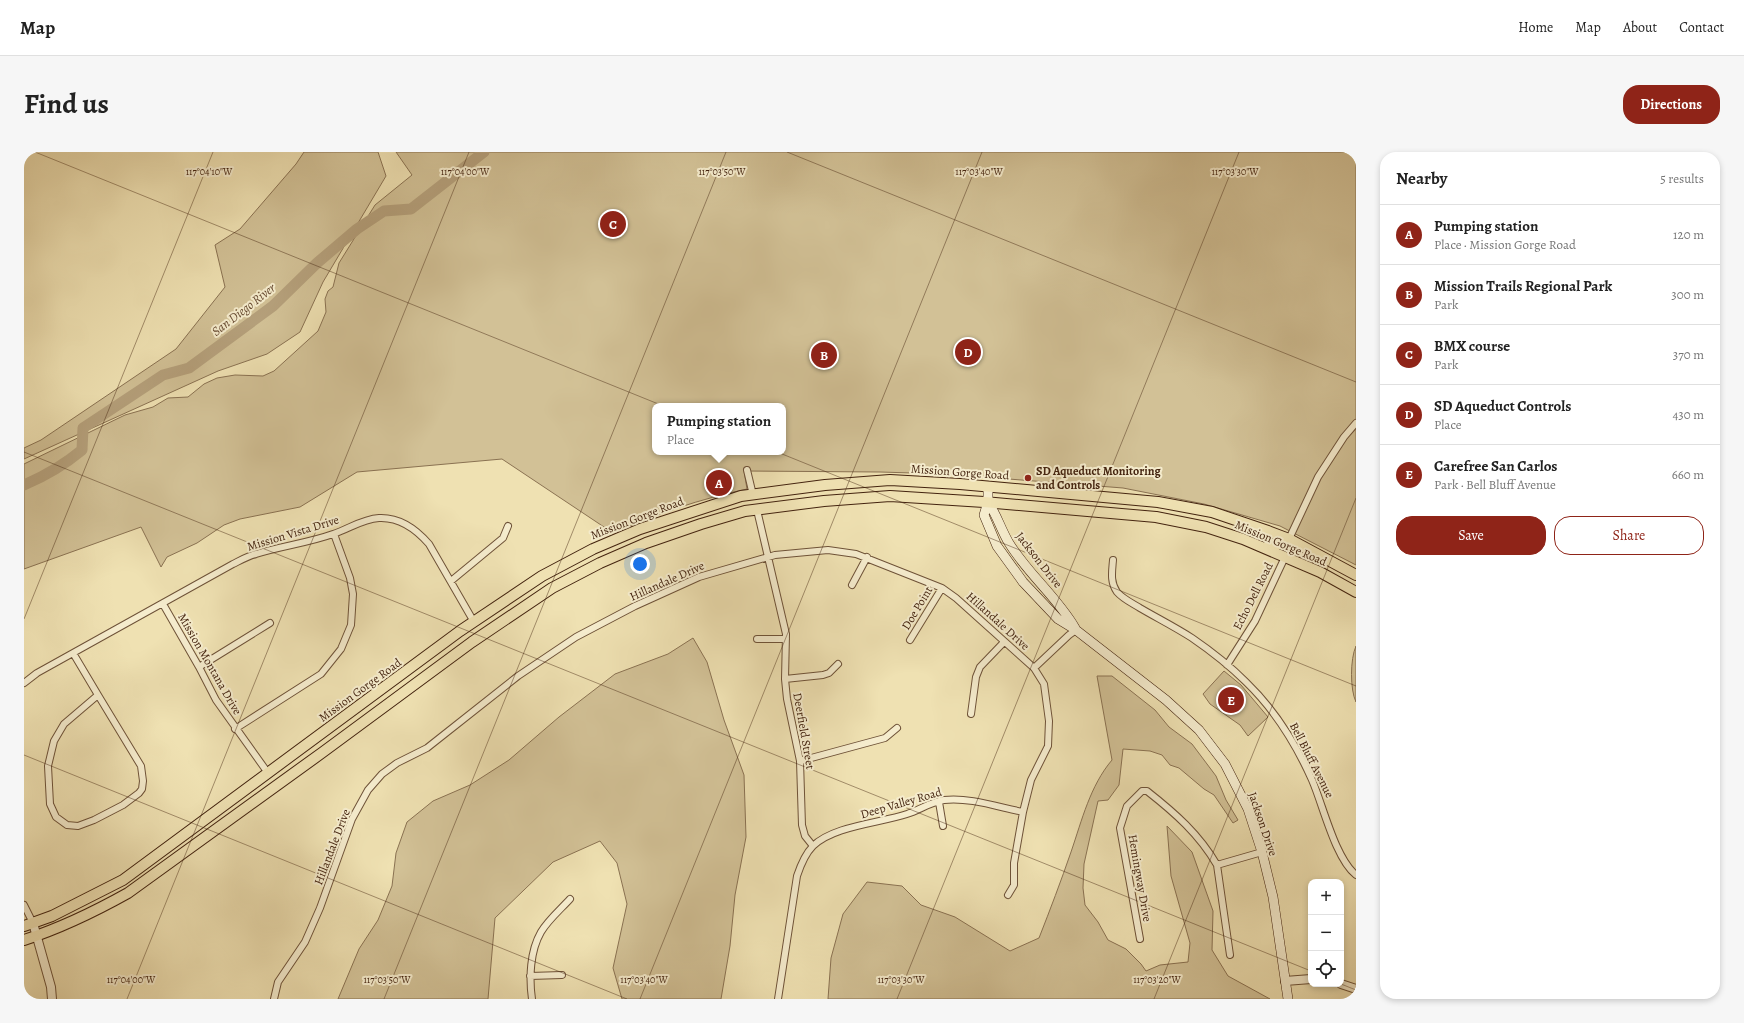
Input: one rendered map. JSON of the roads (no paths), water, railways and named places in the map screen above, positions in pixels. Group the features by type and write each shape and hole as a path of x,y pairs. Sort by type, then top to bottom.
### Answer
{"main road":[{"name":"Mission Gorge Road","path":"28,924 52,916 123,880 474,622 542,576 593,549 640,529 741,496 825,485 890,480 1158,502 1212,512 1290,539 1356,575"},
{"path":"988,487 988,502"},
{"name":"Mission Gorge Road","path":"24,940 94,912 128,893 317,757 472,642 552,588 600,563 646,543 745,511 824,501 890,496 988,502 1156,517 1206,527 1265,548 1320,572 1356,592"},
{"name":"Jackson Drive","path":"988,502 995,512 1009,543 1032,575 1066,612 1076,630 1166,700 1198,730 1225,764 1243,798 1262,852 1272,897 1288,999"},
{"path":"1265,548 1271,544 1285,544 1290,539"}],"street":[{"path":"1290,539 1318,477 1344,437 1356,423"},
{"path":"747,470 753,495"},
{"name":"Deerfield Street","path":"757,510 786,634 785,679 787,699 800,762 802,825 805,836 813,846"},
{"name":"Mission Vista Drive","path":"24,683 37,673 233,564 255,554 334,534 360,522 379,518 395,520 408,525 420,533 429,544 474,622"},
{"path":"451,581 503,538 508,526"},
{"path":"235,729 321,674 341,649 351,624 353,594 350,578 334,534"},
{"name":"Hillandale Drive","path":"274,999 278,982 305,942 320,908 352,819 368,790 382,774 396,763 427,748 518,676 576,637 635,606 699,577 767,557 828,550 856,554 867,557 942,588 956,598 1034,668 1044,684 1049,721 1048,746 1031,780 1022,812 1014,863 1014,885 1008,895"},
{"path":"852,585 867,557"},
{"name":"Echo Dell Road","path":"1227,665 1255,621 1285,557"},
{"name":"Bell Bluff Avenue","path":"1114,560 1112,577 1114,587 1120,595 1192,638 1227,665 1247,683 1280,722 1294,744 1320,798 1339,852 1351,871 1356,875"},
{"name":"Doe Point","path":"910,640 942,588"},
{"name":"Mission Montana Drive","path":"163,604 216,700 235,729 268,772"},
{"path":"199,667 270,623"},
{"path":"1034,668 1068,635 1076,630"},
{"path":"757,639 786,639"},
{"path":"971,714 976,677 980,667 1004,642"},
{"path":"73,653 141,766 143,780 142,789 139,793 123,805 94,820 78,826 67,825 56,817 50,804 48,766 54,741 64,724 98,695"},
{"path":"785,679 823,675 829,673 838,664"},
{"path":"800,762 885,738 897,728"},
{"name":"Hemingway Drive","path":"1140,939 1120,828 1126,808 1130,802 1142,791 1147,791 1191,829 1210,853 1217,865"},
{"name":"Deep Valley Road","path":"813,846 835,832 908,814 926,805 939,802 964,800 1022,812"},
{"path":"939,802 943,826"},
{"path":"778,999 797,876 813,846"},
{"path":"1230,955 1217,865 1262,852"},
{"path":"532,999 530,976 535,948 542,931 570,899"},
{"path":"24,905 28,924 37,936 51,987 52,999"},
{"path":"530,976 562,975"},
{"path":"1285,981 1308,979"},
{"path":"1344,985 1356,989"}],"waterway":[{"name":"San Diego River","path":"24,485 54,470 82,450 83,428 163,375 189,368 273,306 317,263 357,229 384,211 411,209 484,152"}],"place":[{"name":"BMX course","path":"613,224"},
{"name":"SD Aqueduct Controls","path":"968,352"},
{"name":"Mission Trails Regional Park","path":"824,355"},
{"name":"SD Aqueduct Monitoring and Controls","path":"1028,478"},
{"name":"Pumping station","path":"719,483"},
{"name":"Carefree San Carlos","path":"1231,700"}]}
